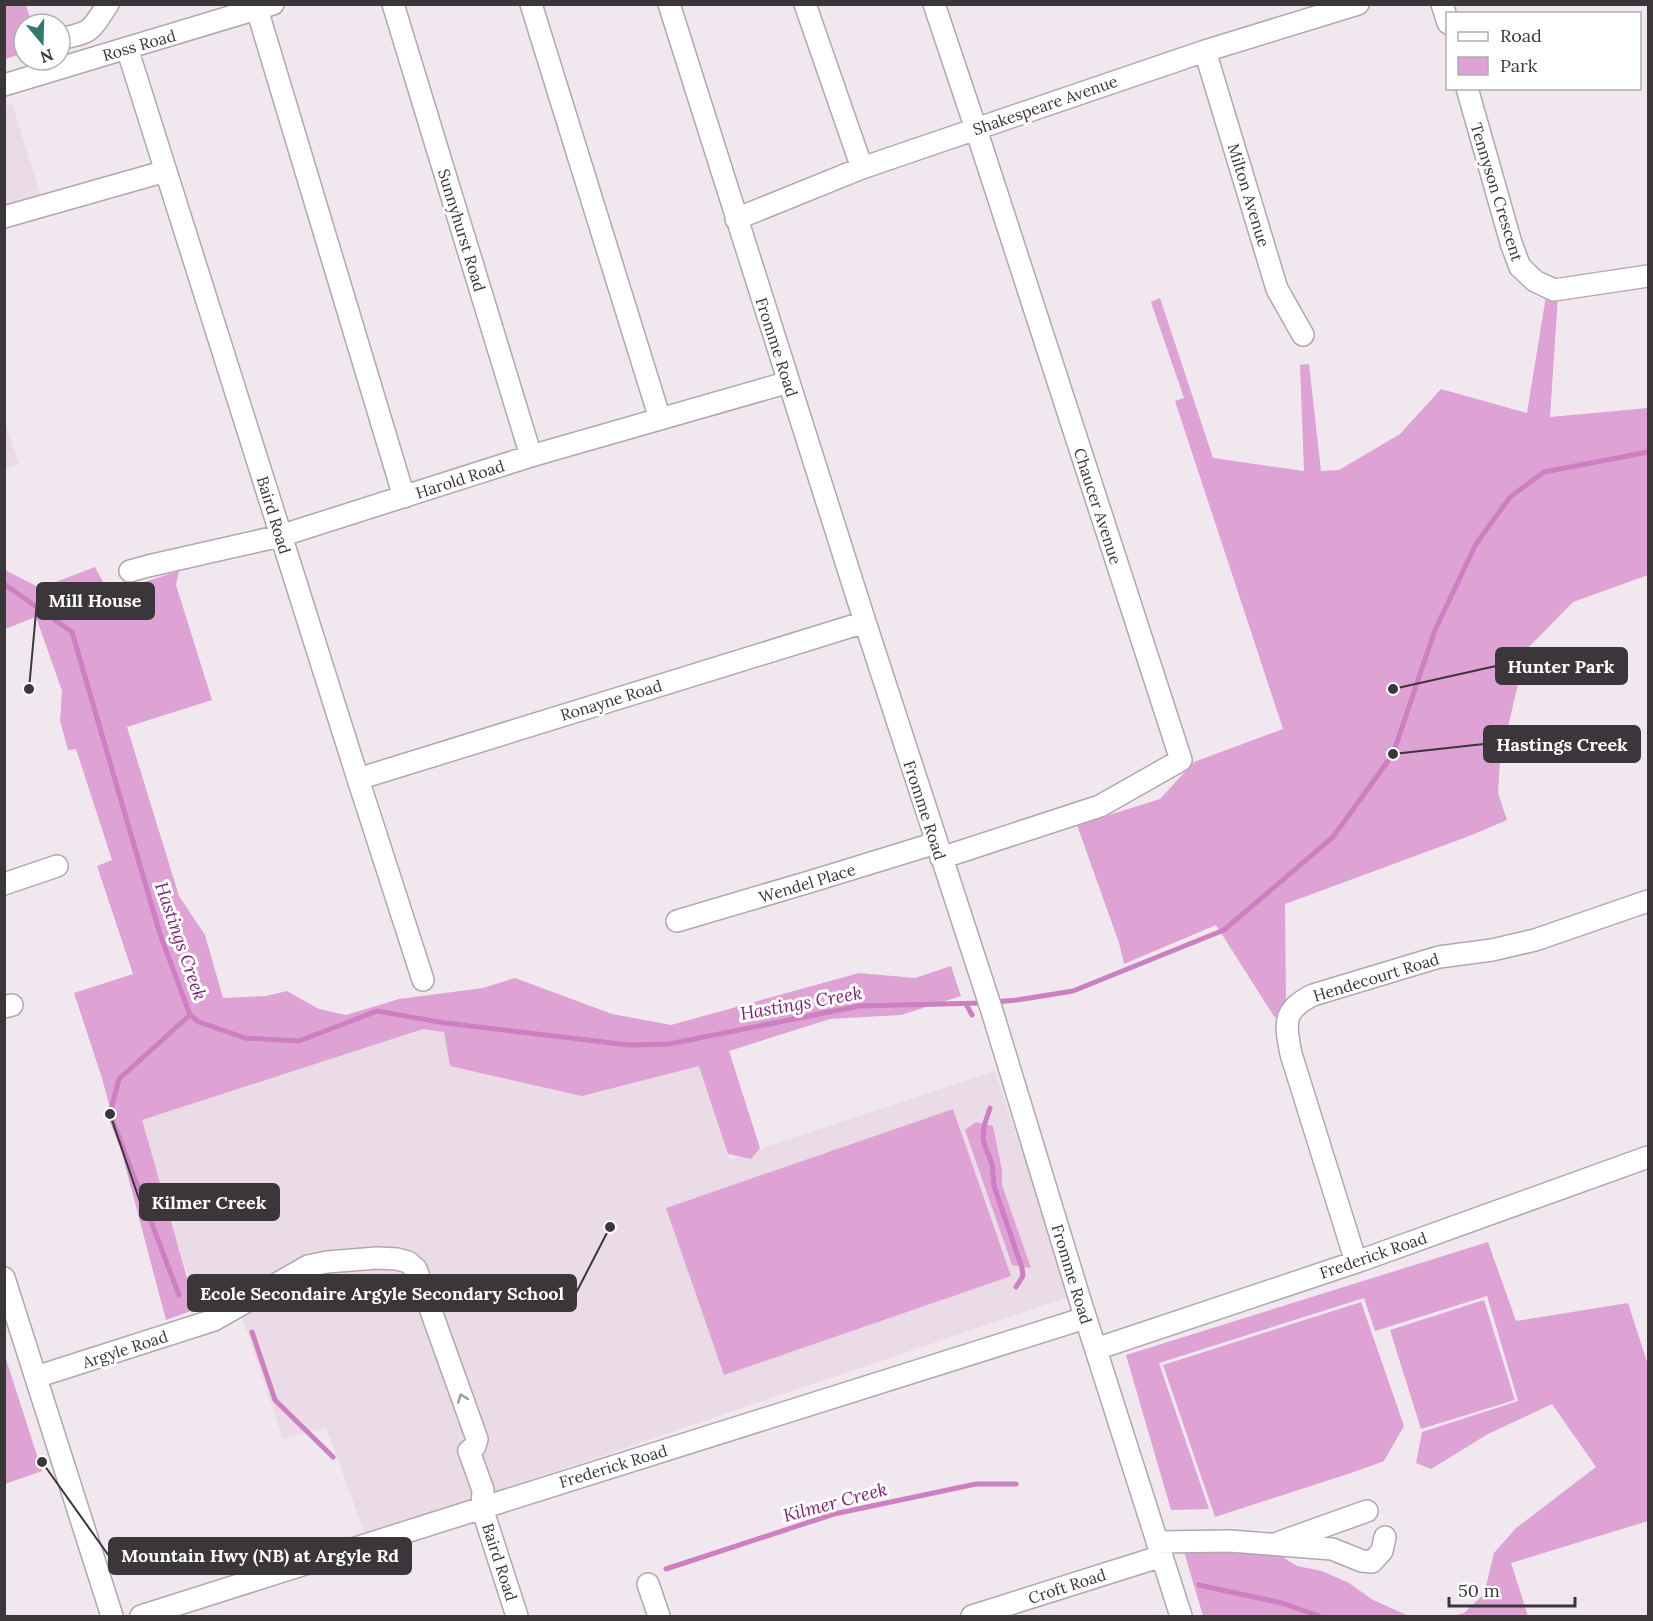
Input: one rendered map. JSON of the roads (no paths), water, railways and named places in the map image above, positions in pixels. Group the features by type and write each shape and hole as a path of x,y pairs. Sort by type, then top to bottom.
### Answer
{"street":[{"path":"72,36 92,28 108,4"},
{"name":"Sunnyhurst Road","path":"393,4 531,456"},
{"path":"531,4 660,419"},
{"name":"Fromme Road","path":"669,4 988,1002 1085,1318 1181,1617"},
{"path":"805,4 862,168"},
{"name":"Chaucer Avenue","path":"934,4 1181,760 1101,806 938,850"},
{"name":"Shakespeare Avenue","path":"736,219 862,168 1205,51 1358,4"},
{"path":"265,7 404,497"},
{"name":"Ross Road","path":"4,85 265,7"},
{"name":"Baird Road","path":"127,48 280,536 423,980"},
{"name":"Milton Avenue","path":"1205,51 1277,289 1303,335"},
{"name":"Tennyson Crescent","path":"1468,90 1511,243 1520,267 1534,281 1554,290 1648,276"},
{"path":"4,217 166,171"},
{"name":"Harold Road","path":"130,571 280,536 531,456 789,382"},
{"name":"Ronayne Road","path":"358,778 865,622"},
{"name":"Wendel Place","path":"677,921 938,850"},
{"path":"4,884 57,866"},
{"name":"Hendecourt Road","path":"1356,1262 1291,1054 1287,1031 1289,1012 1300,1001 1313,995 1439,957 1492,950 1535,940 1648,901"},
{"name":"Frederick Road","path":"1096,1350 1356,1262 1648,1157"},
{"name":"Argyle Road","path":"36,1377 214,1320 308,1266 327,1262 397,1258 408,1262 416,1269 477,1439 470,1451"},
{"path":"4,1278 112,1617"},
{"name":"Frederick Road","path":"141,1617 1085,1318"},
{"name":"Baird Road","path":"470,1451 483,1490 482,1508 517,1617"},
{"path":"1274,1545 1368,1511"},
{"name":"Croft Road","path":"972,1617 1159,1549 1230,1541 1332,1549 1362,1562 1372,1562 1382,1551 1385,1537"},
{"path":"648,1584 659,1617"}],"waterway":[{"name":"Hastings Creek","path":"993,1002 1073,991 1224,930 1333,837 1393,754 1435,630 1476,544 1510,497 1544,472 1648,452"},
{"name":"Hastings Creek","path":"4,584 72,632 160,934 190,1015 199,1022 245,1038 299,1041 377,1011 445,1023 629,1045 669,1044 859,1006 983,1003"},
{"path":"966,1004 972,1015"},
{"name":"Kilmer Creek","path":"179,1295 110,1114 119,1079 190,1015"},
{"path":"990,1108 984,1126 983,1139 992,1163 994,1186 1022,1268 1023,1276 1016,1287"},
{"name":"Kilmer Creek","path":"252,1332 275,1400 333,1457"},
{"name":"Kilmer Creek","path":"666,1569 834,1514 976,1484 1016,1484"},
{"name":"Kilmer Creek","path":"1199,1585 1282,1603 1319,1616"}],"place":[{"name":"Mill House","path":"29,689"},
{"name":"Hunter Park","path":"1393,689"},
{"name":"Hastings Creek","path":"1393,754"},
{"name":"Kilmer Creek","path":"110,1114"},
{"name":"Ecole Secondaire Argyle Secondary School","path":"610,1227"},
{"name":"Mountain Hwy (NB) at Argyle Rd","path":"42,1462"}]}
